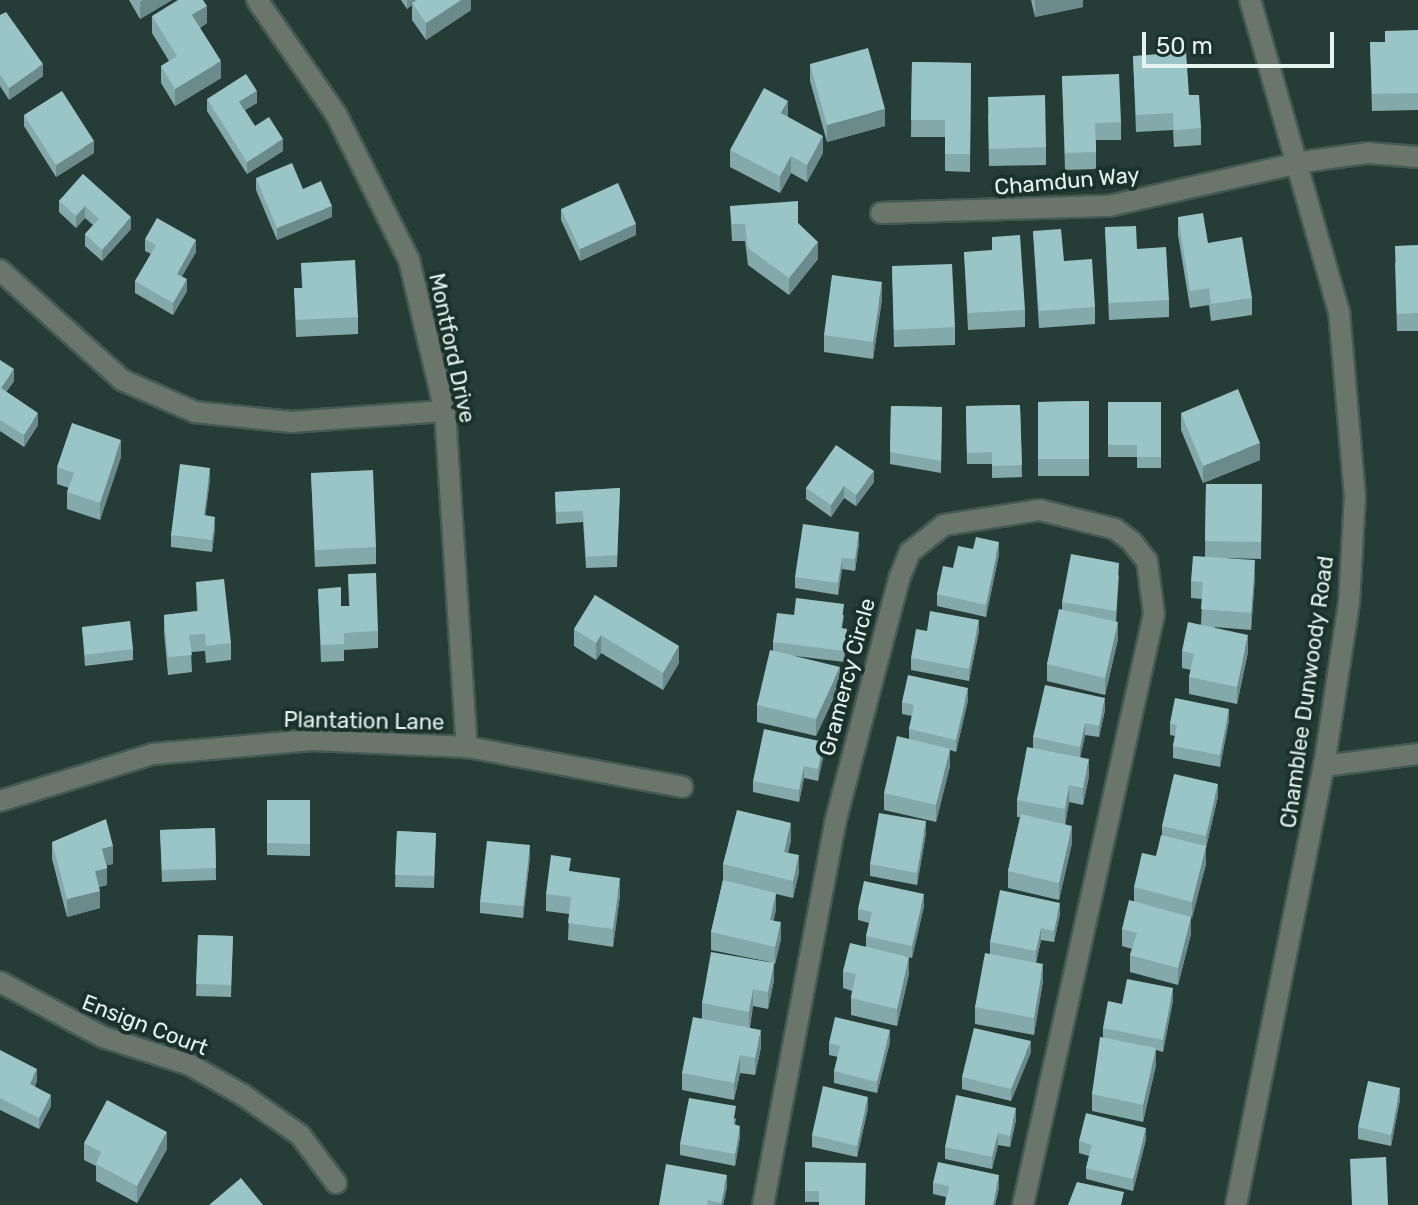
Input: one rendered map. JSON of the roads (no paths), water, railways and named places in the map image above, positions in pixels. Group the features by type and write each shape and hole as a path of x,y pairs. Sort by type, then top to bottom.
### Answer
{"street":[{"name":"Montford Drive","path":"257,0 379,189 409,260 445,411 467,747"},
{"name":"Chamblee Dunwoody Road","path":"1236,1205 1324,766 1349,603 1355,497 1339,312 1302,162 1250,0"},
{"name":"Chamdun Way","path":"881,213 1109,206 1302,162 1368,153 1418,157"},
{"path":"0,270 122,380 195,412 291,422 445,411"},
{"name":"Gramercy Circle","path":"763,1205 876,645 918,528 974,517 1040,510 1138,535 1151,580 1149,654 1023,1205"},
{"name":"Plantation Lane","path":"0,801 153,754 312,740 467,747 682,787"},
{"path":"1324,766 1418,754"},
{"name":"Ensign Court","path":"0,982 103,1037 190,1065 243,1095 300,1135 336,1183"}]}
